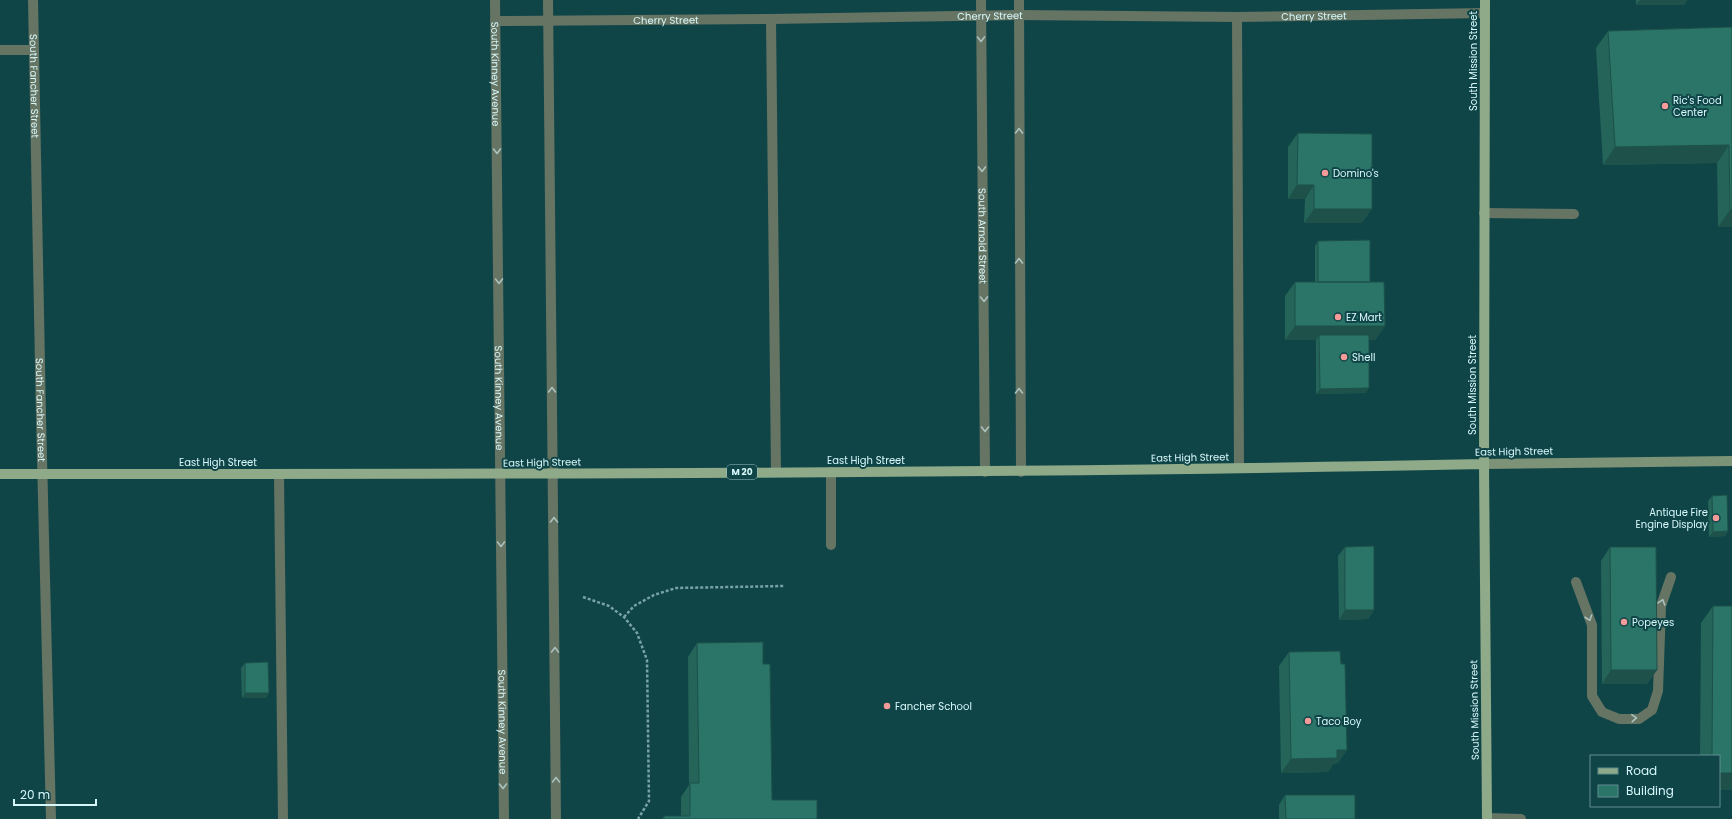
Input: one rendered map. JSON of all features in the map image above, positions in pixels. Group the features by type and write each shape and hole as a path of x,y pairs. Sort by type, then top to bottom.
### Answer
{"main road":[{"name":"South Mission Street","path":"1485,0 1484,464 1487,819"},
{"name":"East High Street","path":"0,474 1021,472 1484,464"}],"street":[{"name":"South Fancher Street","path":"33,0 42,474 51,819"},
{"name":"South Kinney Avenue","path":"495,0 504,819"},
{"path":"548,0 556,819"},
{"name":"South Arnold Street","path":"981,0 985,472"},
{"path":"1019,0 1021,472"},
{"name":"Cherry Street","path":"495,21 1019,15 1237,17 1485,14"},
{"path":"1237,17 1239,468"},
{"path":"770,19 776,472"},
{"path":"0,50 34,50"},
{"path":"1484,213 1574,214"},
{"name":"East High Street","path":"1484,464 1732,461"},
{"path":"831,472 831,545"},
{"path":"279,474 283,819"},
{"path":"1576,582 1592,625 1592,696 1602,712 1619,719 1639,719 1652,710 1658,691 1661,606 1671,576"},
{"path":"1487,819 1521,819"}],"path":[{"path":"624,617 634,606 654,595 676,588 784,586"},
{"path":"583,597 609,606 624,617 637,633 647,660 649,801 638,819"},
{"path":"642,812 642,819"}],"building":[{"name":"Ric's Food Center","path":"1732,27 1732,210 1730,210 1729,145 1615,147 1608,31"},
{"name":"Domino's","path":"1298,133 1372,134 1372,209 1314,209 1314,185 1297,185"},
{"path":"1370,240 1370,282 1318,282 1318,241"},
{"path":"1295,282 1384,282 1385,326 1295,326"},
{"path":"1319,335 1369,335 1369,388 1320,389"},
{"name":"Antique Fire Engine Display","path":"1727,495 1728,531 1713,532 1712,496"},
{"path":"1374,546 1374,610 1345,610 1345,547"},
{"name":"Popeyes","path":"1610,547 1656,547 1657,670 1611,670"},
{"path":"1713,606 1732,606 1732,773 1720,773 1720,755 1712,755"},
{"path":"763,642 763,664 770,664 772,800 817,800 817,819 664,819 664,816 690,816 690,783 699,783 697,643"},
{"name":"Taco Boy","path":"1340,651 1341,664 1345,664 1347,750 1337,750 1337,758 1291,759 1289,652"},
{"path":"268,662 269,693 245,693 245,663"},
{"path":"1285,795 1355,795 1355,819 1286,819"}],"place":[{"name":"Ric's Food Center","path":"1665,106"},
{"name":"Domino's","path":"1325,173"},
{"name":"EZ Mart","path":"1338,317"},
{"name":"Shell","path":"1344,357"},
{"name":"Antique Fire Engine Display","path":"1716,518"},
{"name":"Popeyes","path":"1624,622"},
{"name":"Fancher School","path":"887,706"},
{"name":"Taco Boy","path":"1308,721"}]}
